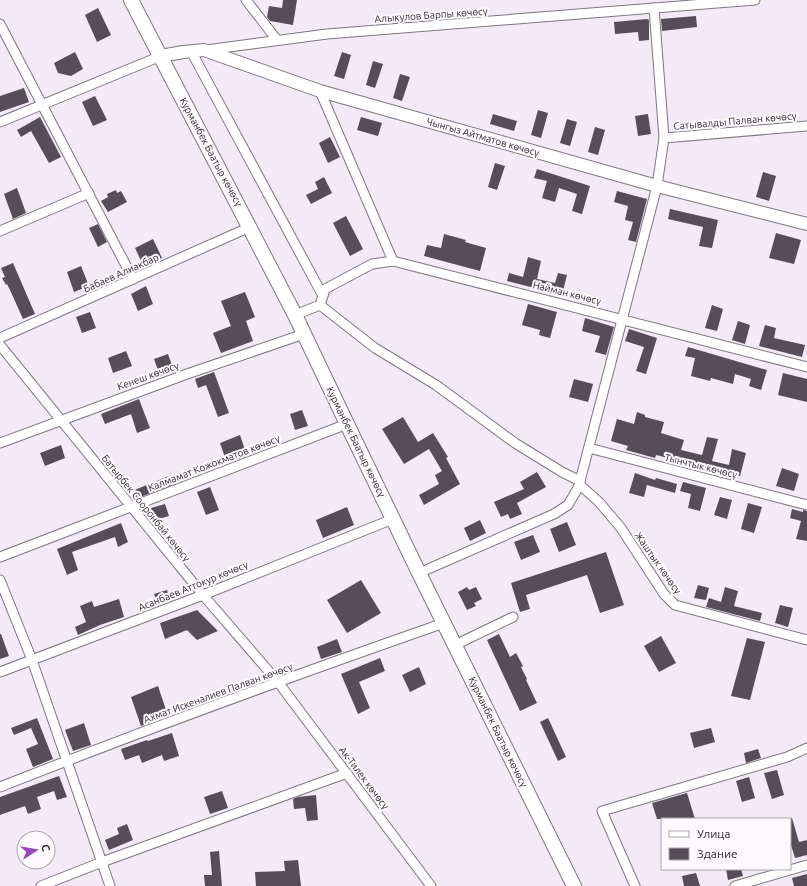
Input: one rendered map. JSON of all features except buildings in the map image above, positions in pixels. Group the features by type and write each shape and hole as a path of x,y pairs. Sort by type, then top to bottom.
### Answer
{"highway":[{"name":"Курманбек Баатыр көчөсү","path":"131,0 296,315 419,573 574,886"}],"main road":[{"name":"Чынгыз Айтматов көчөсү","path":"161,56 204,50 320,91 657,186 807,224"}],"street":[{"path":"246,0 277,40"},
{"name":"Алыкулов Барпы көчөсү","path":"204,50 335,33 755,0"},
{"path":"419,573 554,514 568,505 580,483 621,319 657,186 664,138 654,8"},
{"path":"0,24 133,279"},
{"path":"191,51 322,297"},
{"path":"0,122 161,56"},
{"path":"320,91 393,261"},
{"name":"Сатывалды Палван көчөсү","path":"664,138 807,126"},
{"path":"0,231 89,193"},
{"name":"Бабаев Алиакбар","path":"0,338 250,227"},
{"name":"Найман көчөсү","path":"296,315 372,264 393,261 807,367"},
{"name":"Жаштык көчөсү","path":"322,297 375,348 436,385 515,443 580,483 600,502 640,557 664,594 675,605 807,640"},
{"name":"Кенеш көчөсү","path":"0,443 187,374 304,334"},
{"name":"Батырбек Сооронбай көчөсү","path":"0,346 203,595 278,682"},
{"name":"Калмамат Кожокматов көчөсү","path":"0,556 347,424"},
{"name":"Тынчтык көчөсү","path":"589,448 807,505"},
{"name":"Асанбаев Аттокур көчөсү","path":"0,672 203,595 393,519"},
{"path":"0,580 32,660 110,886"},
{"path":"455,645 513,617"},
{"name":"Ахмат Искеналиев Палван көчөсү","path":"0,787 278,682 444,623"},
{"name":"Ак-Тилек көчөсү","path":"278,682 347,773 428,886"},
{"path":"635,886 602,811 787,757 807,748"},
{"path":"41,886 102,862 347,773"},
{"path":"791,870 807,865"},
{"path":"735,886 790,870"}]}
